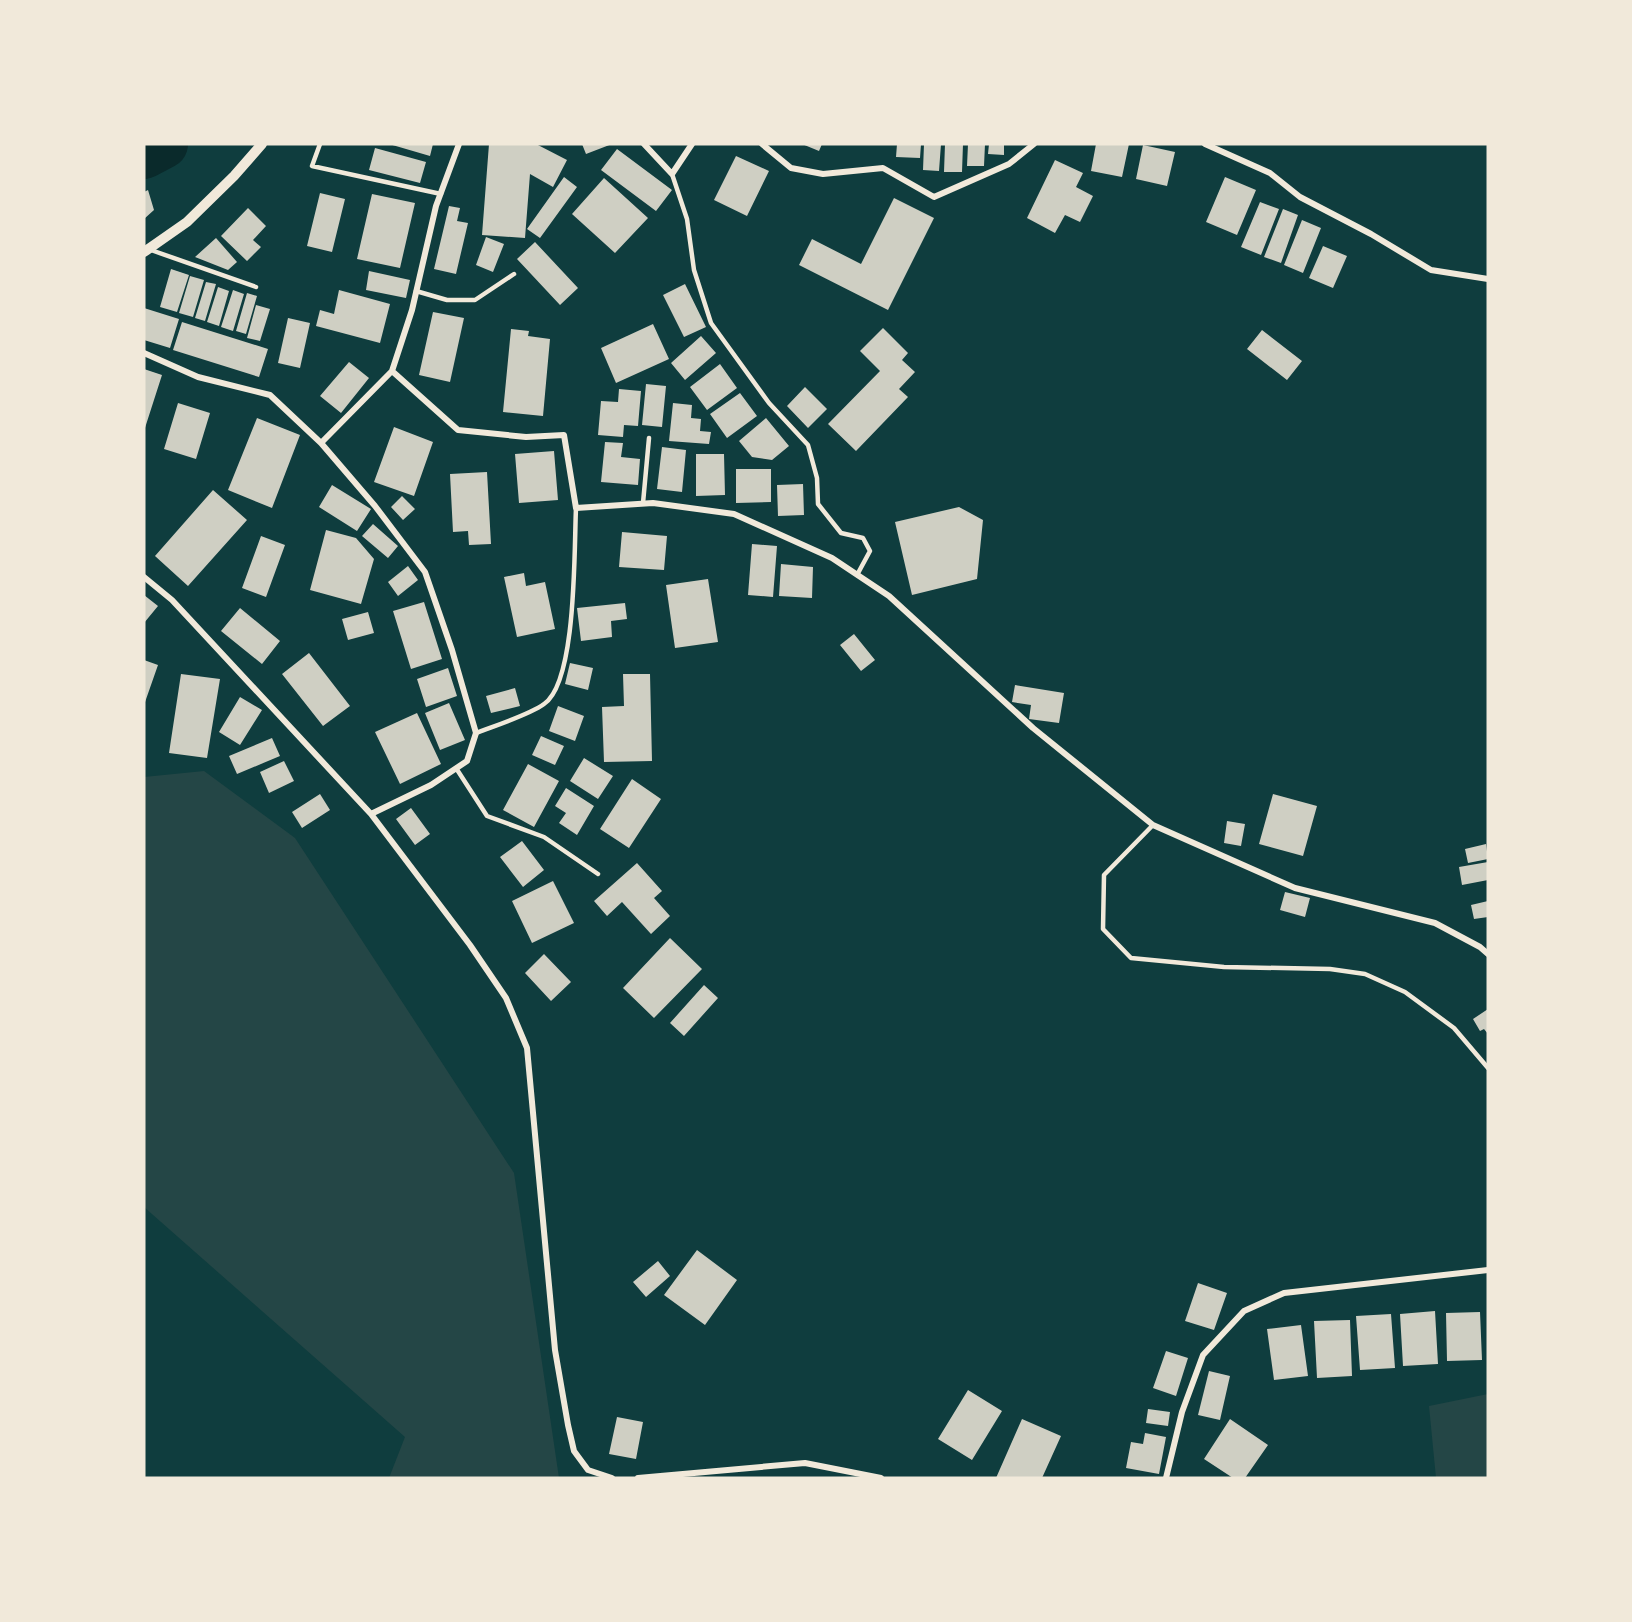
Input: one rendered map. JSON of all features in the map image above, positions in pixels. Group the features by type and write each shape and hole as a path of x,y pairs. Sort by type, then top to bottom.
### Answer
{"street":[{"path":"147,251 188,222 234,177 262,144"},
{"path":"321,443 392,370 412,310 436,206 459,144"},
{"path":"644,144 672,174 692,144"},
{"path":"762,144 791,168 823,174 883,168 934,197 1009,164 1034,144"},
{"path":"1205,144 1270,173 1300,197 1371,234 1431,270 1488,279"},
{"path":"144,353 198,377 270,395 321,443 375,506 425,572 452,650 476,733 467,760 431,785 371,814"},
{"path":"392,370 458,430 526,437 564,435 576,508 652,502 734,514 832,558 889,596 1034,728 1153,825 1295,888 1435,923 1480,947 1488,954"},
{"path":"144,577 172,600 371,814 470,945 506,998 527,1048 555,1350 568,1425 574,1451 588,1470 612,1478"},
{"path":"1166,1478 1182,1412 1203,1355 1244,1311 1284,1293 1488,1269"},
{"path":"638,1478 805,1463 881,1478"}],"lane":[{"path":"320,144 312,166 441,194"},
{"path":"672,174 687,219 694,270 711,323 769,403 808,445 817,478 818,504 841,533 863,538 870,551 857,575"},
{"path":"147,251 256,287"},
{"path":"416,291 447,300 475,300 514,274"},
{"path":"644,503 649,438"},
{"path":"476,733 545,704 560,682 569,641 576,508"},
{"path":"456,768 487,816 544,837 598,874"},
{"path":"1153,825 1104,875 1103,929 1131,958 1224,967 1330,969 1365,974 1405,992 1454,1028 1488,1068"}],"shaded area":[{"path":"204,771 295,838 514,1173 559,1478 389,1478 405,1437 144,1207 144,777"},
{"path":"1488,1394 1488,1478 1436,1478 1429,1406"}],"building":[{"path":"389,144 433,144 430,156"},
{"path":"489,144 536,144 567,160 553,187 530,174 525,238 482,235"},
{"path":"582,144 612,144 586,154"},
{"path":"802,144 822,144 819,151"},
{"path":"897,144 921,144 920,158 896,157"},
{"path":"924,144 941,144 939,171 923,170"},
{"path":"945,144 963,144 962,172 944,172"},
{"path":"968,144 985,144 984,166 967,166"},
{"path":"989,144 1004,144 1004,155 988,154"},
{"path":"1096,144 1129,144 1122,177 1091,171"},
{"path":"1143,145 1175,152 1167,186 1136,179"},
{"path":"375,148 426,162 420,183 369,170"},
{"path":"617,149 672,190 656,211 601,170"},
{"path":"736,156 769,171 747,216 714,200"},
{"path":"1055,160 1083,173 1076,187 1093,196 1080,222 1065,215 1055,233 1027,218"},
{"path":"564,177 577,187 540,238 527,229"},
{"path":"1225,177 1256,190 1237,235 1206,222"},
{"path":"604,178 648,218 615,253 572,214"},
{"path":"148,190 154,210 144,219 144,192"},
{"path":"320,193 345,199 332,252 307,246"},
{"path":"372,194 415,203 400,268 357,259"},
{"path":"894,198 934,218 888,310 799,265 812,239 861,264"},
{"path":"1260,202 1279,209 1261,255 1241,247"},
{"path":"449,206 460,208 457,221 468,223 456,274 434,269"},
{"path":"248,208 266,226 253,240 261,247 247,261 221,236"},
{"path":"1283,209 1298,215 1281,263 1264,257"},
{"path":"1302,220 1321,228 1303,273 1284,265"},
{"path":"486,237 504,244 493,272 476,265"},
{"path":"216,238 237,262 228,270 195,257"},
{"path":"535,242 578,288 560,305 517,259"},
{"path":"1323,246 1347,256 1333,288 1309,278"},
{"path":"171,269 189,275 177,312 160,307"},
{"path":"369,271 410,280 406,298 366,290"},
{"path":"190,276 204,280 193,317 179,313"},
{"path":"206,282 216,284 205,321 195,318"},
{"path":"685,284 706,327 684,337 663,295"},
{"path":"218,287 229,291 219,326 207,322"},
{"path":"233,290 244,294 233,331 221,327"},
{"path":"339,290 390,304 380,343 316,326 320,310 334,314"},
{"path":"247,293 257,296 246,334 236,331"},
{"path":"256,305 270,309 260,341 247,338"},
{"path":"144,308 179,319 170,348 144,340"},
{"path":"433,312 464,318 450,382 419,375"},
{"path":"288,318 310,323 300,368 278,363"},
{"path":"182,322 268,349 259,377 173,350"},
{"path":"653,324 669,359 616,383 601,348"},
{"path":"883,328 908,353 902,360 915,372 899,389 908,397 856,451 828,424 880,371 860,351"},
{"path":"511,329 529,331 528,336 550,339 543,416 503,412"},
{"path":"1262,330 1302,361 1287,380 1247,349"},
{"path":"701,336 716,353 685,380 671,363"},
{"path":"349,362 369,378 341,413 320,396"},
{"path":"720,364 737,388 707,410 690,387"},
{"path":"144,369 162,375 144,431"},
{"path":"646,384 666,386 662,427 642,425"},
{"path":"805,387 827,409 808,428 787,406"},
{"path":"619,389 641,391 638,426 624,425 623,437 598,435 601,401 618,402"},
{"path":"740,393 757,416 727,438 710,414"},
{"path":"178,403 210,413 196,459 164,449"},
{"path":"673,403 692,405 691,418 701,419 700,431 711,432 709,444 669,441"},
{"path":"257,418 300,435 272,508 228,490"},
{"path":"766,418 789,446 772,460 752,457 739,441"},
{"path":"394,427 433,442 414,496 374,482"},
{"path":"605,442 623,443 621,457 640,459 638,485 601,482"},
{"path":"662,447 686,450 682,492 657,489"},
{"path":"554,451 558,500 519,503 515,454"},
{"path":"696,454 724,454 725,495 696,496"},
{"path":"736,469 771,469 771,502 736,503"},
{"path":"487,472 491,544 469,545 468,531 453,532 450,474"},
{"path":"803,484 804,515 778,516 777,485"},
{"path":"332,485 371,509 357,531 319,507"},
{"path":"213,490 247,520 188,586 155,556"},
{"path":"402,496 415,509 403,520 391,507"},
{"path":"959,507 983,520 977,579 912,595 895,522"},
{"path":"373,524 398,546 388,558 362,536"},
{"path":"326,530 356,538 374,559 361,604 310,590"},
{"path":"622,532 667,536 664,570 619,567"},
{"path":"261,536 285,545 266,597 242,588"},
{"path":"752,544 777,546 773,597 748,595"},
{"path":"781,564 813,567 812,598 779,596"},
{"path":"408,566 418,580 398,596 388,582"},
{"path":"524,573 526,586 545,582 555,629 517,637 504,577"},
{"path":"708,579 718,642 675,648 666,585"},
{"path":"144,595 158,606 144,623"},
{"path":"424,602 442,659 411,669 393,611"},
{"path":"625,603 627,619 611,621 612,637 581,641 577,608"},
{"path":"240,608 280,641 262,664 221,631"},
{"path":"368,612 374,633 348,640 342,619"},
{"path":"854,634 875,660 861,671 840,645"},
{"path":"309,653 350,706 323,726 282,674"},
{"path":"144,660 158,665 144,705"},
{"path":"570,663 593,668 588,690 565,684"},
{"path":"448,668 457,696 426,707 417,679"},
{"path":"181,674 220,679 207,758 169,753"},
{"path":"623,674 650,674 652,761 604,762 602,707 624,706"},
{"path":"1015,685 1064,693 1059,723 1029,719 1031,705 1012,702"},
{"path":"515,688 520,706 491,713 486,696"},
{"path":"240,697 262,710 240,745 219,732"},
{"path":"449,703 465,740 440,750 425,713"},
{"path":"558,706 584,716 575,741 549,731"},
{"path":"417,713 441,764 400,784 375,732"},
{"path":"541,736 564,746 555,765 532,755"},
{"path":"272,738 280,756 237,774 229,756"},
{"path":"584,758 613,776 598,799 570,781"},
{"path":"284,761 294,781 269,793 260,772"},
{"path":"528,764 559,781 534,827 503,810"},
{"path":"632,779 661,799 629,848 600,829"},
{"path":"566,788 594,806 577,835 559,823 566,813 555,806"},
{"path":"320,794 330,810 302,828 292,812"},
{"path":"1273,794 1317,806 1303,856 1259,844"},
{"path":"411,808 430,834 415,845 396,819"},
{"path":"1227,821 1245,824 1241,846 1224,843"},
{"path":"522,841 544,870 523,887 500,857"},
{"path":"1486,844 1488,859 1468,863 1465,849"},
{"path":"1488,862 1488,880 1462,885 1459,867"},
{"path":"637,863 662,891 654,898 670,916 651,934 622,902 607,916 594,901"},
{"path":"553,881 574,923 532,943 512,901"},
{"path":"1285,892 1310,898 1305,917 1280,910"},
{"path":"1488,901 1488,917 1474,919 1471,905"},
{"path":"670,938 702,969 654,1018 623,988"},
{"path":"544,954 571,982 551,1001 525,973"},
{"path":"704,985 718,998 684,1036 670,1023"},
{"path":"1488,1009 1488,1034 1484,1029 1480,1031 1473,1019"},
{"path":"697,1250 737,1280 705,1325 664,1295"},
{"path":"658,1261 670,1276 646,1297 633,1282"},
{"path":"1198,1283 1227,1293 1214,1330 1185,1321"},
{"path":"1435,1311 1438,1364 1403,1366 1400,1314"},
{"path":"1480,1312 1482,1360 1447,1361 1446,1313"},
{"path":"1391,1314 1395,1368 1360,1370 1356,1316"},
{"path":"1350,1320 1352,1376 1317,1378 1314,1321"},
{"path":"1301,1325 1308,1376 1274,1380 1267,1329"},
{"path":"1166,1351 1188,1358 1176,1396 1153,1388"},
{"path":"1209,1371 1230,1376 1220,1420 1198,1415"},
{"path":"968,1390 1002,1411 972,1460 938,1439"},
{"path":"1148,1409 1170,1412 1168,1426 1146,1423"},
{"path":"617,1417 643,1422 636,1459 609,1454"},
{"path":"1022,1419 1061,1436 1042,1478 996,1478"},
{"path":"1230,1419 1268,1445 1245,1478 1233,1478 1204,1459"},
{"path":"1145,1433 1166,1437 1159,1474 1126,1468 1131,1442 1143,1444"}],"waterway":[{"path":"144,154 163,144"}]}
